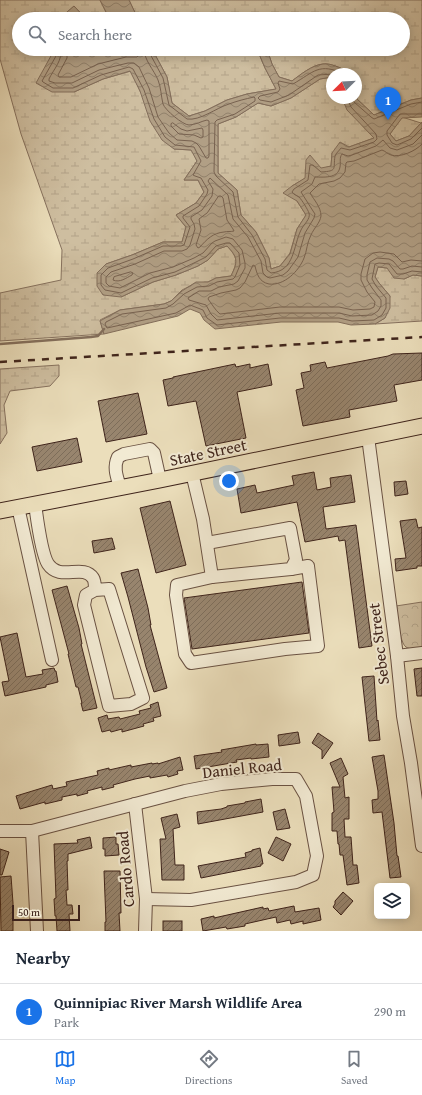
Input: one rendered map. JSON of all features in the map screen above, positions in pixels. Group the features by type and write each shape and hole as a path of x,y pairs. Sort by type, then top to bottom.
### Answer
{"main road":[{"name":"State Street","path":"0,511 160,480 422,426"}],"street":[{"name":"Sebec Street","path":"368,437 397,656 403,716 416,762 422,846"},
{"path":"120,487 115,468 115,462 118,457 124,454 150,449 154,453 160,480"},
{"path":"192,473 204,519 212,577"},
{"path":"35,504 44,555 48,564 58,572 83,572 89,574 94,579 95,590"},
{"path":"18,507 52,660"},
{"path":"207,543 290,528 296,560 292,569"},
{"path":"308,566 318,646 191,663 185,654 176,595 177,585 212,577 308,566"},
{"path":"110,589 143,698 131,704 109,706 84,605 86,595 95,590 110,589"},
{"path":"397,656 422,653"},
{"name":"Daniel Road","path":"0,831 32,831 185,791 222,784 272,779 296,779 306,796 317,856 313,874 296,882 191,900 146,899"},
{"name":"Cardo Road","path":"135,804 146,899 145,931"},
{"path":"32,831 37,931"}],"green space":[{"path":"0,0 100,0 106,12 80,12 74,6 68,12 12,12 12,56 53,56 74,92 103,79 131,71 140,91 174,149 192,150 197,161 184,180 198,180 204,192 196,203 176,215 186,227 182,242 163,242 106,264 121,297 153,282 198,266 208,260 218,249 227,246 236,260 231,276 216,278 208,282 196,283 182,290 171,301 164,304 120,310 100,320 104,334 0,341 0,293 61,280 62,250 21,134 0,59"},
{"path":"129,0 422,0 422,98 411,100 374,115 362,104 362,68 340,68 329,64 323,64 310,68 292,81 279,77 269,56 410,56 410,12 135,12"},
{"path":"156,56 260,56 276,89 247,94 227,100 205,111 189,116 172,103 167,77"},
{"path":"326,78 326,104 345,104 348,110 374,138 332,153 331,166 321,169 292,186 297,201 306,215 297,229 290,253 280,266 271,269 269,258 256,232 241,215 237,190 218,173 218,124 236,117 258,103 271,106 291,98 320,79"},
{"path":"402,117 421,123 409,136 396,141 390,134"},
{"path":"378,267 387,268 404,279 413,275 422,276 422,321 375,324 385,318 390,296 375,277"},
{"path":"59,365 59,376 50,386 10,391 4,405 7,433 0,444 0,369"},
{"path":"422,602 422,649 410,649 406,647 402,640 396,606"}],"water":[{"path":"100,0 129,0 135,12 106,12"},
{"path":"74,6 80,12 67,12"},
{"path":"51,56 156,56 167,77 172,103 189,116 205,111 227,100 247,94 276,89 260,56 269,56 279,77 292,81 310,68 319,65 326,64 340,68 326,68 326,78 320,79 291,98 271,106 258,103 236,117 218,124 218,173 237,190 241,215 256,232 269,258 271,269 280,266 290,254 297,229 306,215 297,201 283,193 305,178 306,160 310,155 321,168 331,166 332,153 340,142 349,147 374,138 347,110 344,104 362,104 374,115 411,100 422,98 422,117 402,118 390,134 396,141 409,136 422,122 422,276 413,275 404,279 394,278 387,268 378,267 375,277 390,296 390,308 385,318 375,324 351,325 338,322 281,322 215,329 204,320 200,313 190,309 178,316 104,334 100,321 120,310 164,304 171,301 182,291 196,282 208,282 216,278 231,276 236,260 233,253 227,246 218,249 208,260 198,266 153,282 121,297 103,295 97,286 97,273 106,264 163,242 182,242 186,227 176,215 196,203 204,192 198,180 184,180 197,161 191,150 174,149 162,140 150,121 140,91 130,71 103,79 74,92 52,92 36,83"}],"building":[{"path":"422,353 422,380 394,385 397,401 349,410 350,417 303,426 296,390 304,388 301,373 311,371 310,365 325,362 327,368 393,354"},
{"path":"235,364 236,367 250,364 250,368 268,364 272,385 237,392 246,438 206,446 196,401 168,406 163,380"},
{"path":"138,393 147,434 106,442 98,401"},
{"path":"77,438 82,462 37,471 32,447"},
{"path":"314,472 317,490 331,487 330,478 351,475 355,502 323,507 326,529 356,525 372,646 359,648 345,540 339,541 338,536 305,542 297,502 241,513 237,489 255,485 257,493 294,485 292,476"},
{"path":"406,481 408,494 395,496 394,482"},
{"path":"170,501 186,565 156,573 140,508"},
{"path":"416,519 418,528 422,527 422,566 396,571 395,559 406,558 400,521"},
{"path":"112,538 115,549 94,553 92,541"},
{"path":"138,569 148,608 150,625 167,688 154,692 121,573"},
{"path":"302,582 309,633 192,649 184,598"},
{"path":"67,586 79,628 81,644 97,708 83,711 52,590"},
{"path":"17,633 26,677 43,674 42,670 54,668 58,682 46,685 46,687 5,696 2,682 9,681 0,637"},
{"path":"422,668 422,696 417,696 414,669"},
{"path":"374,676 377,721 378,720 380,740 369,741 362,677"},
{"path":"158,702 161,716 153,718 154,721 143,724 144,726 122,732 122,729 111,732 110,730 102,732 98,718 107,715 108,719 119,717 120,719 140,714 139,711 151,708 150,705"},
{"path":"298,732 300,743 279,746 278,735"},
{"path":"318,733 333,743 322,759 322,750 312,743"},
{"path":"256,744 268,744 269,757 236,760 237,762 196,769 194,756 222,752 221,750"},
{"path":"384,755 401,877 390,878 382,812 373,813 372,800 378,799 378,791 372,757"},
{"path":"180,757 183,770 177,771 178,774 168,777 167,775 150,778 150,776 135,779 113,785 114,787 102,790 102,787 87,791 88,793 77,796 77,794 62,797 62,800 45,804 45,802 20,809 16,796 52,785 53,789 67,786 66,782 98,775 97,771 109,768 109,770 131,765 131,767 152,763 158,764"},
{"path":"341,758 348,774 343,777 345,798 349,797 349,819 344,819 345,837 351,837 353,865 357,865 359,883 347,885 343,855 340,855 337,831 332,831 332,813 334,812 332,787 340,787 330,763"},
{"path":"261,799 263,812 198,824 197,812 221,809 227,806"},
{"path":"285,809 290,828 277,830 273,812"},
{"path":"177,814 180,827 173,829 175,865 184,865 184,880 162,880 160,839 166,839 161,818"},
{"path":"90,837 92,848 68,854 68,890 66,890 67,905 72,905 73,914 69,914 70,931 57,931 54,899 56,898 54,844 78,843 77,840"},
{"path":"116,837 119,855 105,856 105,849 103,849 103,838"},
{"path":"276,837 291,844 283,861 268,853"},
{"path":"260,848 263,864 261,864 261,866 201,878 198,866 246,857 245,853"},
{"path":"0,849 9,852 2,875 0,875"},
{"path":"104,871 120,871 120,931 105,931"},
{"path":"11,876 13,931 1,931 0,877"},
{"path":"343,892 353,901 341,915 333,907 335,901"},
{"path":"294,906 295,912 319,908 321,920 303,924 303,921 291,924 290,920 277,923 276,917 245,924 245,926 227,929 226,927 203,931 201,919 214,916 214,918 263,907 263,909 268,908 269,911"},
{"path":"163,921 182,921 182,931 163,931"}],"waterway":[{"path":"0,344 98,336 104,329"}],"railway":[{"path":"0,362 422,337"}],"place":[{"name":"Quinnipiac River Marsh Wildlife Area","path":"388,120"}]}
